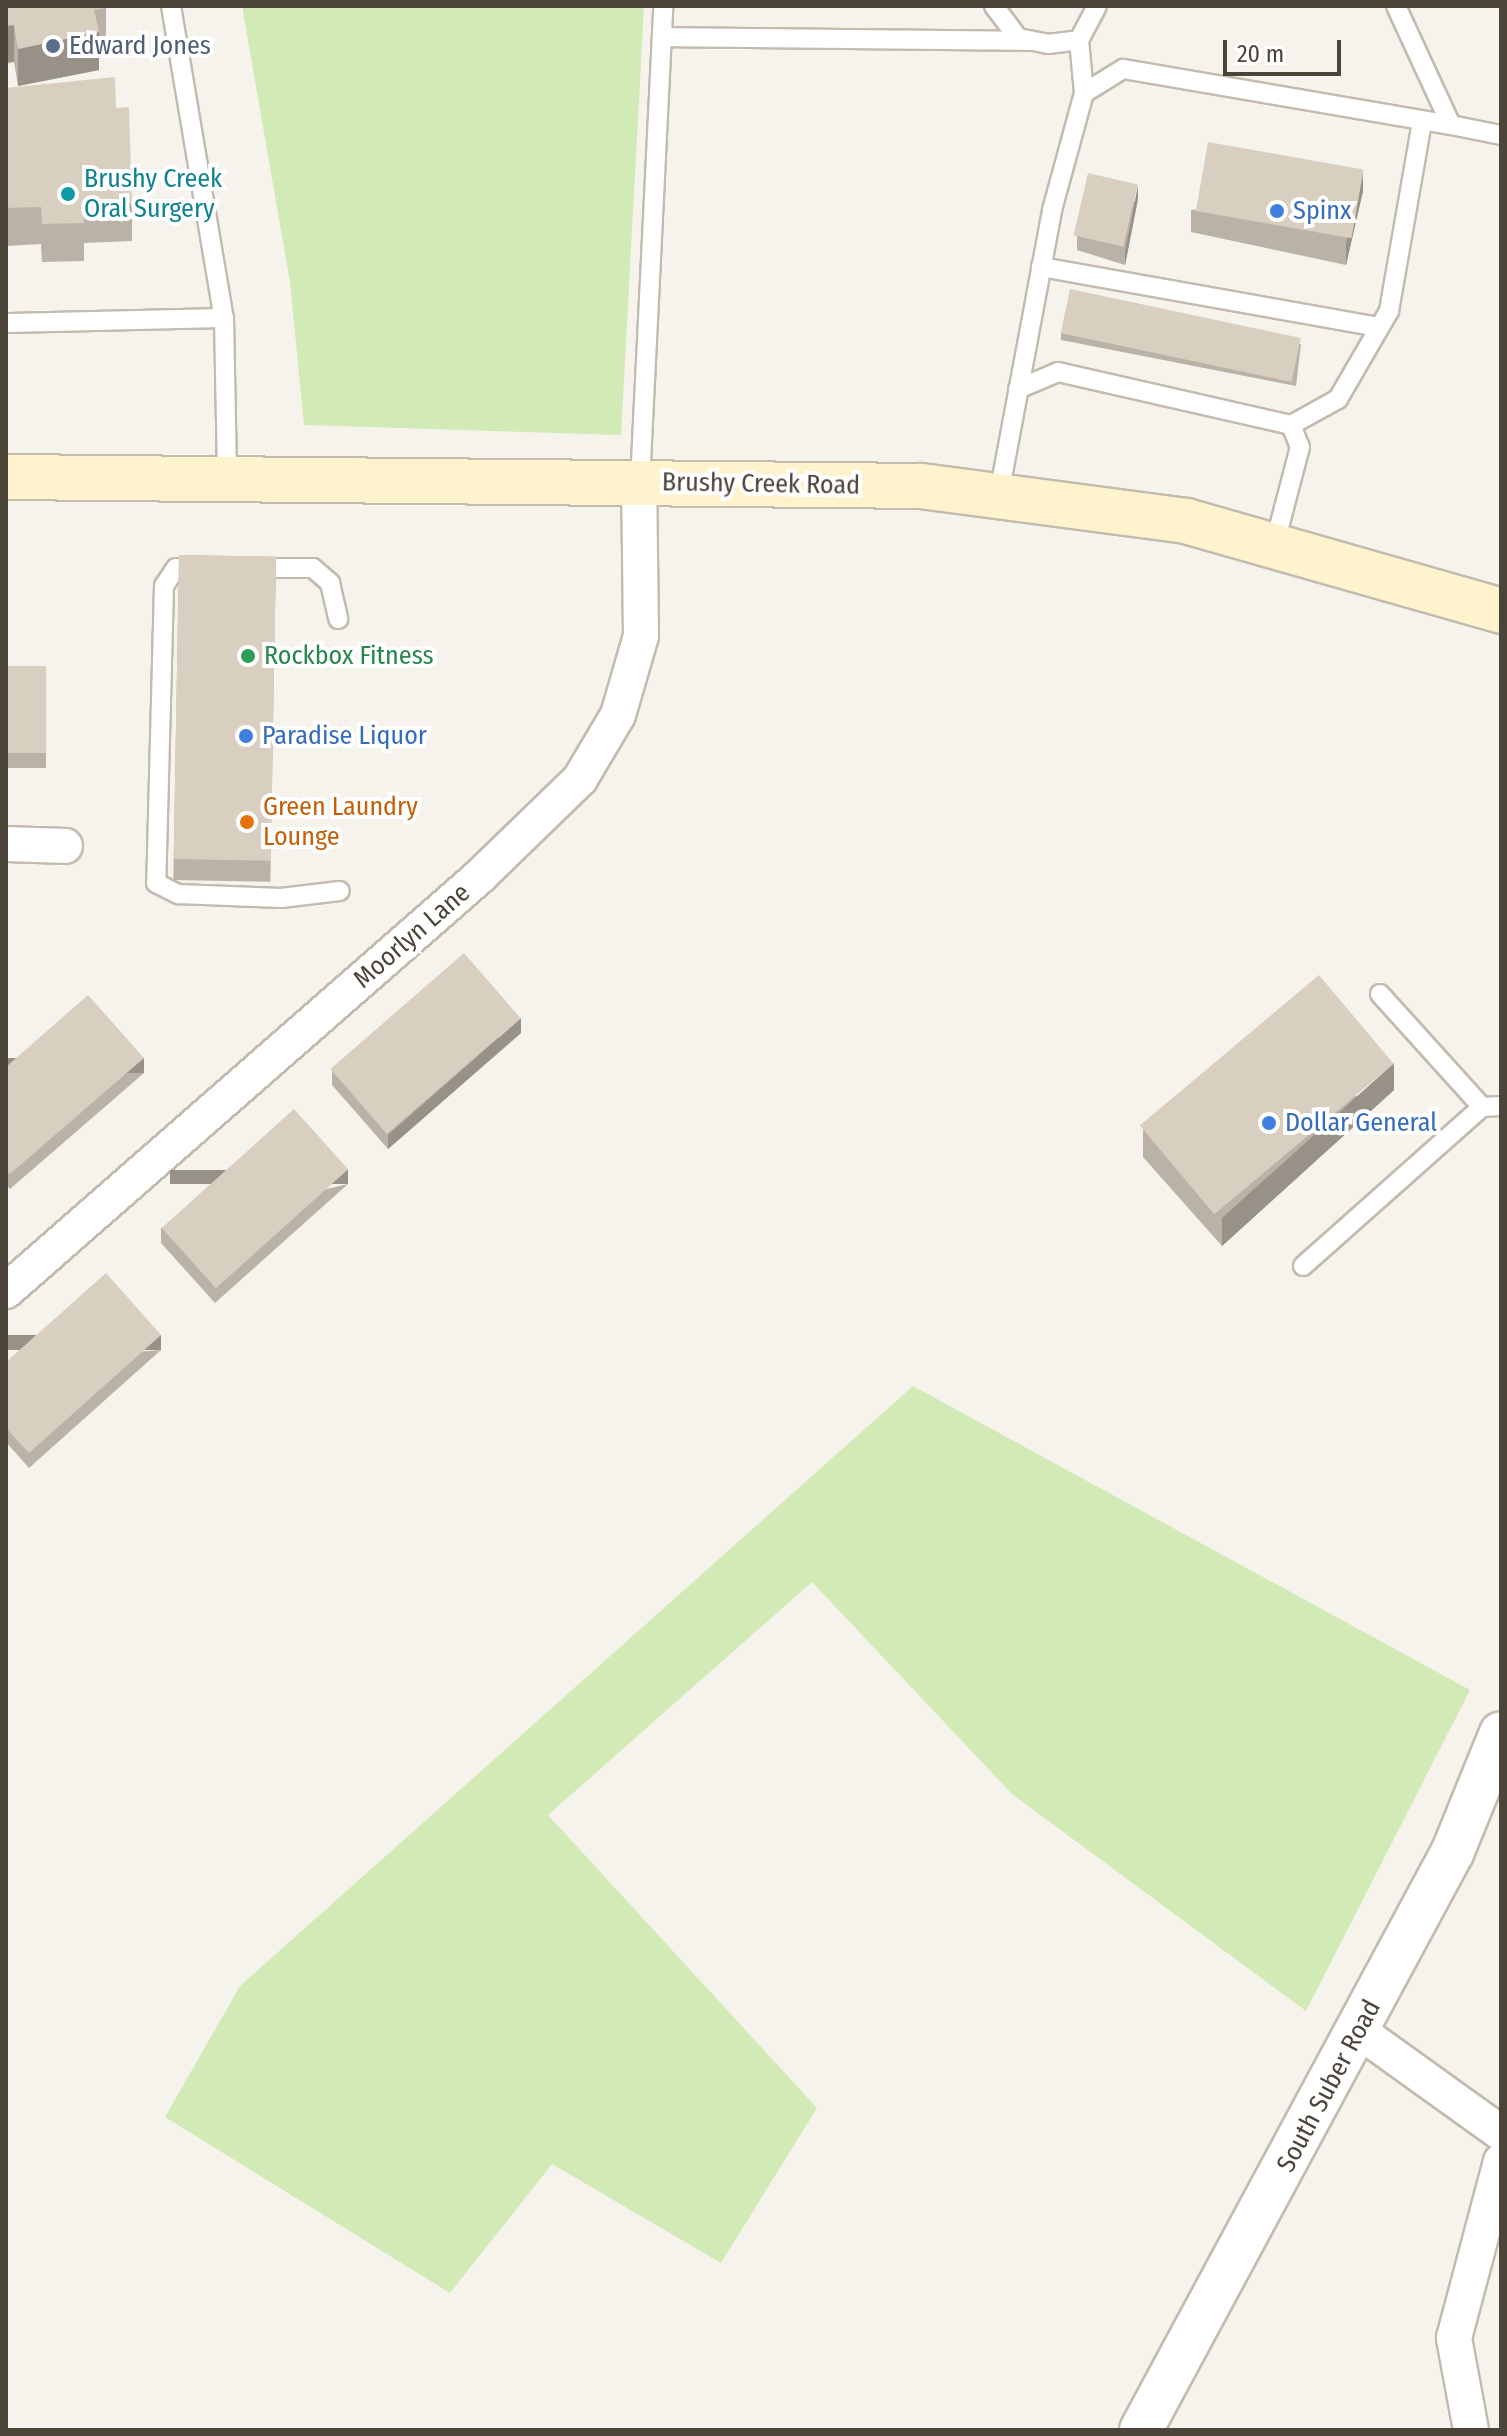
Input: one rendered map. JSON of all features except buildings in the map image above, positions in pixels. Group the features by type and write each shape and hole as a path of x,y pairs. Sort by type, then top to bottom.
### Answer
{"main road":[{"name":"Brushy Creek Road","path":"6,477 921,486 1186,521 1275,542 1501,611"}],"street":[{"name":"Moorlyn Lane","path":"6,1291 479,877 580,779 618,715 641,636 639,483"},
{"path":"6,844 65,846"},
{"name":"South Suber Road","path":"1141,2430 1359,2031 1453,1851 1501,1733"},
{"path":"1359,2031 1501,2133"},
{"path":"1471,2430 1454,2338 1501,2161"}],"lane":[{"path":"171,6 224,318 227,479"},
{"path":"639,483 663,6"},
{"path":"994,6 1018,38 1032,41"},
{"path":"999,494 1041,267 1084,93 1079,40 1097,6"},
{"path":"1396,6 1451,125"},
{"path":"662,37 1079,40"},
{"path":"1084,93 1123,69 1501,135"},
{"path":"1018,389 1058,372 1291,425 1338,399 1389,311 1422,121"},
{"path":"1041,267 1379,327"},
{"path":"6,323 224,318"},
{"path":"1275,542 1300,447 1291,425"},
{"path":"338,619 330,583 313,568 176,568 164,586 156,883 178,894 281,898 340,891"},
{"path":"1303,1266 1492,1106 1380,994"}],"green space":[{"path":"242,6 644,6 621,435 304,425 290,282"},
{"path":"913,1386 1470,1690 1306,2011 1012,1794 812,1582 548,1815 817,2108 721,2263 552,2164 450,2293 165,2117 240,1986"}],"place":[{"name":"Edward Jones","path":"53,46"},
{"name":"Brushy Creek Oral Surgery","path":"68,194"},
{"name":"Spinx","path":"1277,211"},
{"name":"Rockbox Fitness","path":"248,656"},
{"name":"Paradise Liquor","path":"246,736"},
{"name":"Green Laundry Lounge","path":"247,822"},
{"name":"Dollar General","path":"1269,1123"}]}
